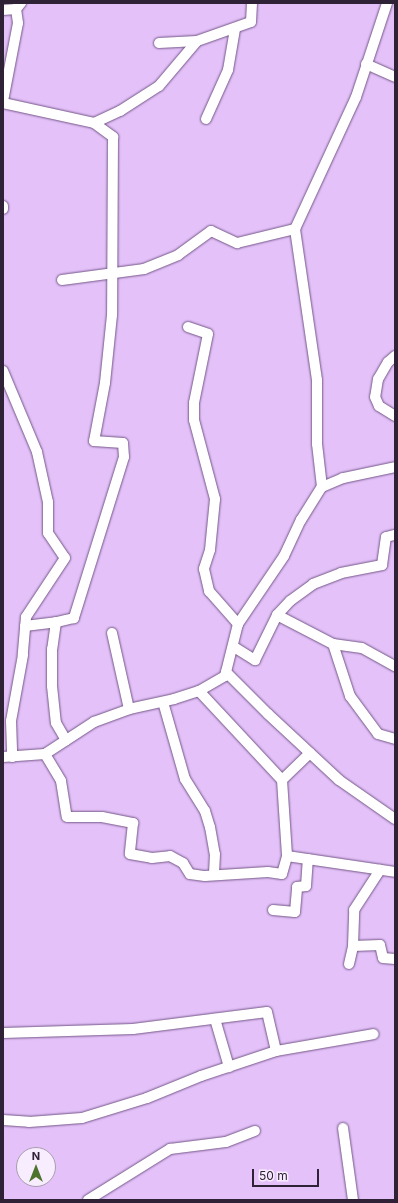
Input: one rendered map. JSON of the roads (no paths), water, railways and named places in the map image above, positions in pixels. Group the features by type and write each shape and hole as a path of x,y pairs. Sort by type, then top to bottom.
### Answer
{"street":[{"path":"159,43 197,41 251,22 252,3"},
{"path":"322,487 317,444 317,380 295,229 353,104 387,3"},
{"path":"3,10 19,6 18,23 3,102 94,123 113,137 113,274 105,383 94,441 123,442 124,457 74,618 25,626"},
{"path":"206,119 228,70 234,29"},
{"path":"94,123 120,111 159,86 197,41"},
{"path":"366,64 395,77"},
{"path":"62,280 144,269 178,255 211,231 237,243 295,229"},
{"path":"188,327 208,334 194,403 194,420 215,499 210,550 204,569 209,591 238,624"},
{"path":"395,356 388,362 378,379 375,397 379,406 395,416"},
{"path":"3,371 37,452 48,502 48,533 65,558 40,592 26,617 11,721 8,757 45,754 94,722 129,709 163,702 199,691 225,676 234,647 238,624 284,556 301,520 322,487 343,478 395,467"},
{"path":"234,647 255,660 277,615 313,584 341,573 382,566 386,537 395,535"},
{"path":"277,615 334,644 362,648 395,666"},
{"path":"56,622 52,649 52,686 56,723 66,740"},
{"path":"112,633 129,709"},
{"path":"334,644 350,696 378,734 395,739"},
{"path":"226,672 339,780 395,819"},
{"path":"45,754 61,781 67,817 102,817 133,823 130,854 152,858 170,856 183,863 190,874 214,876 268,872 282,874 286,856 282,780 199,691"},
{"path":"163,702 185,779 204,811 210,827 215,854 214,876"},
{"path":"282,780 310,753"},
{"path":"286,856 395,872"},
{"path":"273,910 295,912 297,887 306,886 308,859"},
{"path":"349,964 353,946 354,910 380,870"},
{"path":"353,946 380,945 383,958 395,959"},
{"path":"3,1033 133,1029 267,1012 276,1051"},
{"path":"215,1019 229,1067"},
{"path":"3,1120 29,1122 82,1118 147,1098 276,1051 374,1034"},
{"path":"343,1128 353,1200"},
{"path":"88,1200 170,1149 226,1142 255,1131"}]}
